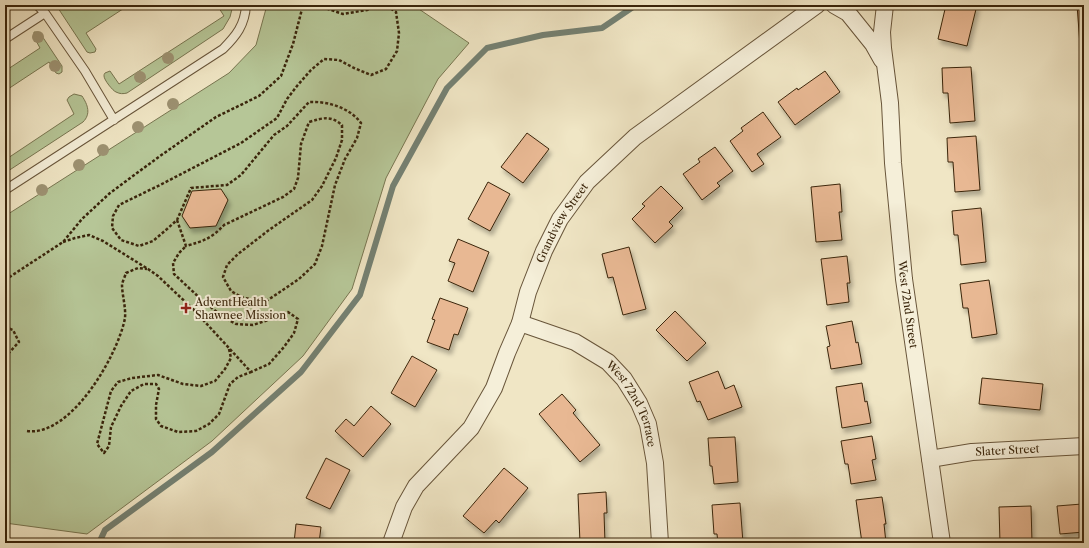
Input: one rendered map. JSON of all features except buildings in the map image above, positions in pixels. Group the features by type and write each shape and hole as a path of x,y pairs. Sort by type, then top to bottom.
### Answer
{"street":[{"name":"Grandview Street","path":"391,543 404,507 416,486 470,428 494,388 520,323 528,292 544,251 560,219 587,182 635,137 817,5"},
{"name":"West 72nd Street","path":"834,5 848,14 873,44 885,65"},
{"name":"West 72nd Street","path":"885,5 882,32 890,103 893,163 904,279 942,543"},
{"name":"West 72nd Terrace","path":"520,323 575,342 608,362 624,379 639,403 648,424 655,463 660,543"},
{"name":"Slater Street","path":"930,459 972,452 1084,446"}],"lane":[{"path":"37,5 46,13 85,71 114,120"},
{"path":"5,190 222,49 234,38 242,24 246,5"},
{"path":"5,39 46,13"}],"path":[{"path":"63,242 82,219 110,193 160,156 216,118 259,96 281,76 293,44 302,5"},
{"path":"324,5 325,8 343,14 367,10 382,5"},
{"path":"229,348 231,358 225,369 215,381 201,386 183,384 158,375 132,378 118,382 111,391 97,444 104,453 109,446 111,427 131,390 144,384 156,384 159,388 156,405 156,419 161,426 178,432 196,431 209,424 219,414 230,384 238,377 269,364 284,347 294,333 298,319 288,312 279,314 268,320 253,325 236,324 222,316 203,301 174,274 173,263 178,253 186,246 203,241 217,232 224,225 283,197 294,189 298,178 301,144 309,122 325,118 336,120 342,125 342,140 336,158 316,195 312,200 238,254 227,265 223,278 232,291 241,297 254,300 268,300 299,279 315,264 322,246 335,185 345,159 357,138 361,123 356,116 333,104 319,101 309,102 287,126 274,136 241,175 227,185 191,188 177,220 153,241 139,246 121,240 112,228 114,216 119,205 241,143 277,118 287,99 297,86 311,70 324,59 339,60 371,75 386,69 397,51 399,33 396,12 385,5"},
{"path":"177,220 186,246"},
{"path":"5,280 63,242 88,235 103,241 158,276 194,310 251,372"},
{"path":"27,431 34,432 52,426 75,408 97,381 111,357 125,317 122,283 126,273 138,268 148,269"},
{"path":"5,327 13,330 20,342 5,357"}],"green space":[{"path":"56,5 129,5 86,33 96,49 95,52 90,53 87,52"},
{"path":"217,5 233,5 230,17 223,29 127,93 122,94 116,92 107,83 104,78 105,73 110,71 119,84 224,16"},
{"name":"AdventHealth Shawnee Mission","path":"267,5 413,5 469,43 438,79 386,178 352,289 303,356 212,441 87,534 5,523 5,216 229,73 256,45"},
{"path":"34,32 40,33 62,66 62,72 59,74 56,73 49,62 5,91 5,71 40,48 34,37"},
{"path":"74,94 82,96 86,103 88,113 86,119 5,173 5,160 74,114 67,100"}],"waterway":[{"path":"99,543 105,530 212,452 301,372 360,295 393,186 447,88 487,48 543,35 602,28 636,5"}],"place":[{"name":"AdventHealth Shawnee Mission","path":"186,308"}]}
